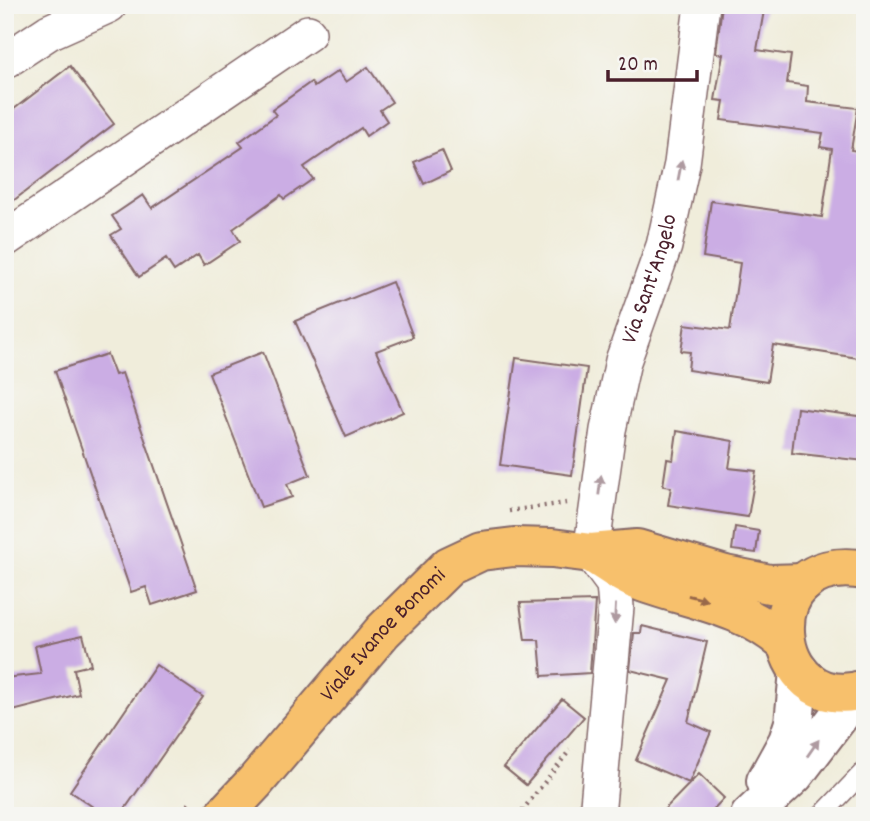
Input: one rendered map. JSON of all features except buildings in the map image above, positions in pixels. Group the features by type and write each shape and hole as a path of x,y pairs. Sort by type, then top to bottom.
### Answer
{"main road":[{"name":"Viale Ivanoe Bonomi","path":"210,806 255,782 383,631 449,566 481,551 514,547 591,553 637,550 759,582 804,583"},
{"name":"Viale Ivanoe Bonomi","path":"591,553 631,578 716,603 766,626 811,682 842,692 862,690"},
{"path":"792,657 783,626 786,610 793,596 804,583 817,574 849,567 865,570"}],"street":[{"path":"5,61 49,32 109,5"},
{"name":"Via Sant'Angelo","path":"591,553 608,430 623,361 664,246 681,164 702,5"},
{"path":"5,239 308,33"},
{"path":"591,553 614,584 616,607 597,816"},
{"path":"750,816 788,741 793,723 792,657"},
{"path":"750,816 794,775 862,690"}],"lane":[{"path":"821,816 865,770"}],"path":[{"path":"499,515 512,510 571,502"},
{"path":"179,816 210,806"}]}
